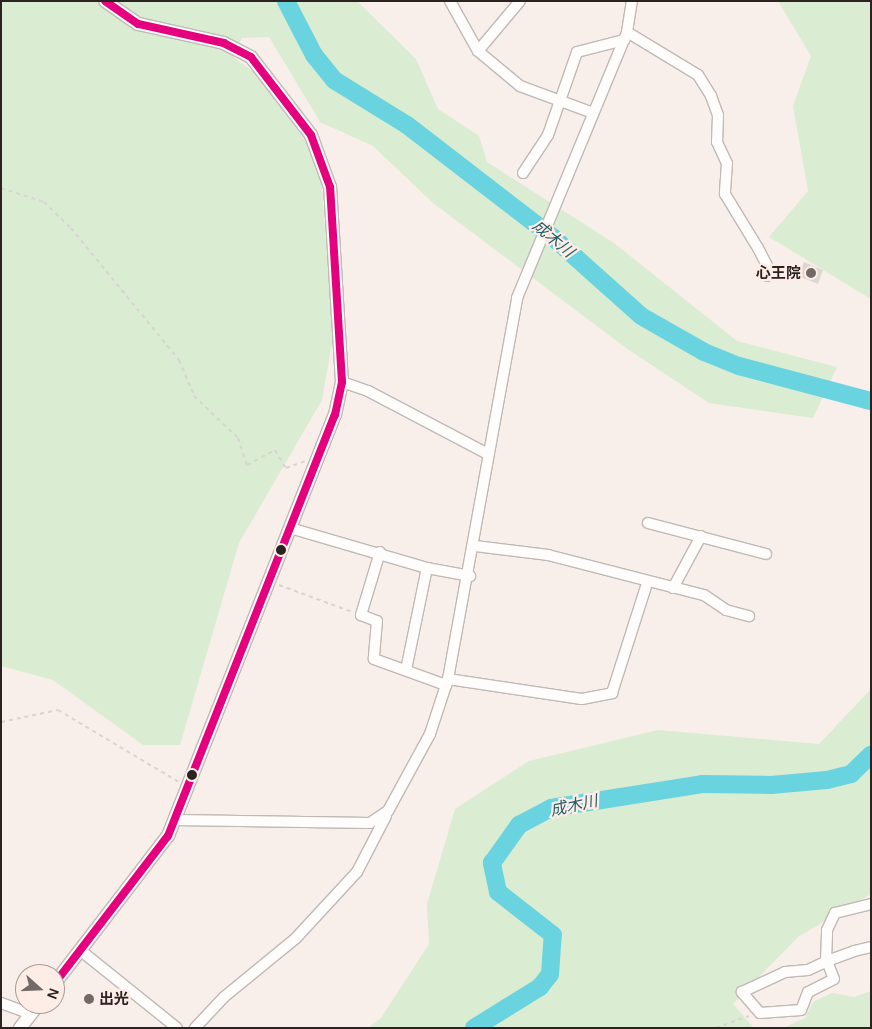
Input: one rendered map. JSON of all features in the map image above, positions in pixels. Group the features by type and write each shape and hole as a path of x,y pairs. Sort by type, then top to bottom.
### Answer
{"main road":[{"path":"65,970 160,849 175,820 317,461 342,382 330,186 311,135 276,85 245,53 224,43 138,24 105,1"},
{"path":"20,1028 31,1014"}],"street":[{"path":"450,1 478,52 528,91 593,113"},
{"path":"478,52 520,1"},
{"path":"194,1028 224,997 296,938 357,872 430,734 447,682 470,576 488,454 513,314 550,216 626,36 632,1"},
{"path":"523,173 548,135 577,52 626,36 698,75 711,96 718,115 717,142 727,163 725,194 758,248 768,268 767,276"},
{"path":"342,382 368,391 488,454"},
{"path":"648,523 766,554"},
{"path":"290,528 380,552 427,568 470,576"},
{"path":"673,588 701,536"},
{"path":"475,546 548,555 647,583 673,588 750,616"},
{"path":"380,552 361,615 376,621 374,659 447,682 582,699 612,692 647,583"},
{"path":"406,670 427,568"},
{"path":"175,820 370,823 388,811"},
{"path":"871,904 835,913 827,930 827,961 834,979 808,992 801,1010 758,1012 742,992 770,977 827,961 871,947"},
{"path":"80,950 177,1028"},
{"path":"1,1003 15,1005"}],"path":[{"path":"1,188 44,202 71,228 179,360 194,396 238,438 247,465 275,450 286,468 317,461"},
{"path":"269,581 361,615"},
{"path":"1,722 58,710 96,728 155,771 189,786"},
{"path":"716,1028 758,1012"}],"green space":[{"path":"1,1 357,1 416,59 438,109 479,136 487,162 614,243 737,341 837,367 813,418 709,403 626,348 433,203 373,146 320,122 269,37 242,38 233,57 255,73 305,141 321,177 333,337 322,400 239,543 180,745 143,745 53,680 1,666"},
{"path":"778,1 871,1 871,299 769,237 808,191 793,106 811,56"},
{"path":"871,689 871,894 798,937 733,1004 754,1028 368,1028 381,1018 429,944 427,904 455,809 529,761 658,730 819,744"},
{"path":"871,991 871,1028 783,1028 805,1018 813,1002 832,993 854,997"}],"building":[{"name":"心王院","path":"804,262 823,270 818,284 798,276"}],"waterway":[{"name":"成木川","path":"286,1 314,55 334,80 407,125 555,239 641,316 704,352 739,366 871,401"},
{"name":"成木川","path":"474,1028 540,987 550,974 553,935 498,892 492,863 519,825 551,808 702,784 771,785 827,780 851,774 871,755"}],"transit line":[{"path":"65,970 168,836 335,415 342,382 330,187 311,135 251,57 224,43 138,24 105,1"}],"place":[{"name":"心王院","path":"811,273"},
{"name":"出光","path":"89,999"}]}
